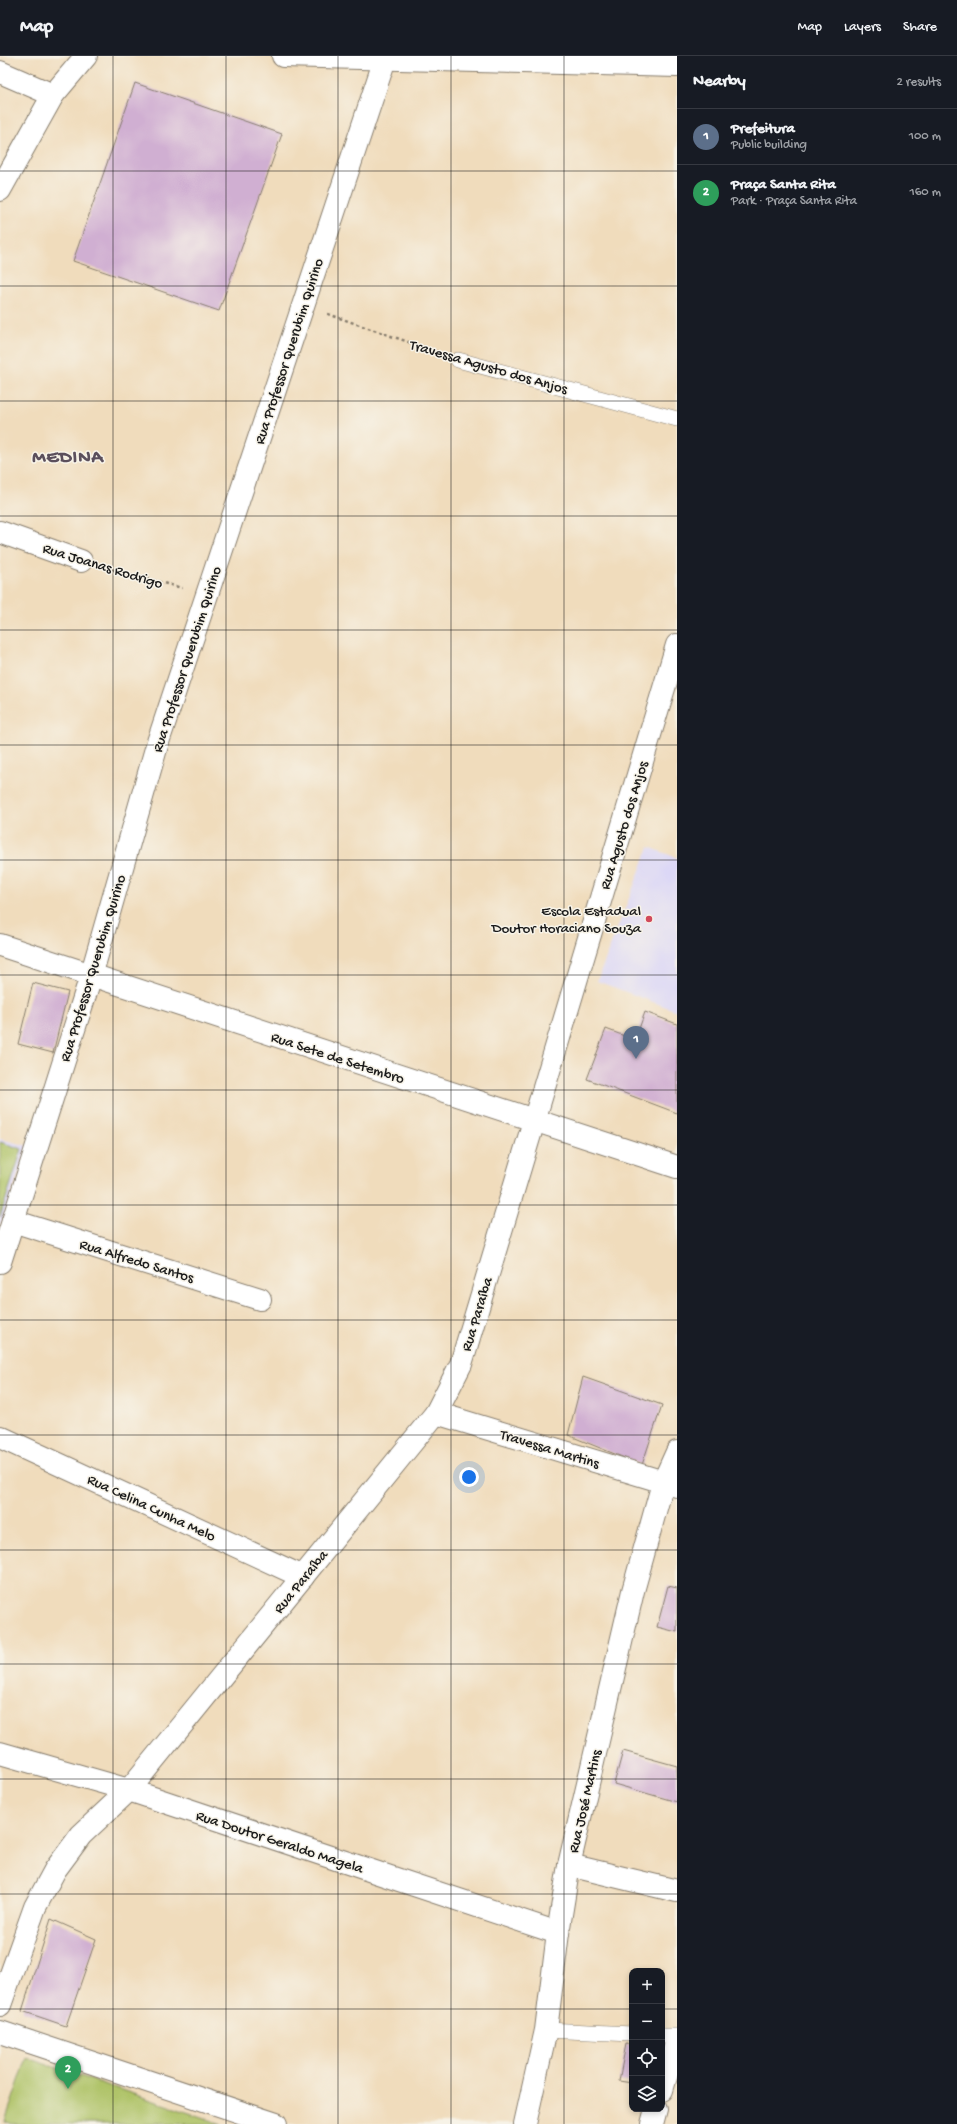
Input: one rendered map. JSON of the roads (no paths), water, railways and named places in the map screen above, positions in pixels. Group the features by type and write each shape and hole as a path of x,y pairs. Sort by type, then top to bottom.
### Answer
{"street":[{"path":"0,190 53,95 86,56"},
{"path":"283,56 677,66"},
{"name":"Rua Professor Querubim Quirino","path":"0,1262 91,976 157,746 385,59"},
{"path":"0,72 53,95"},
{"name":"Rua Joanas Rodrigo","path":"0,532 81,561"},
{"name":"Rua Agusto dos Anjos","path":"533,1121 677,645"},
{"name":"Rua Sete de Setembro","path":"0,945 677,1167"},
{"name":"Rua Paraíba","path":"0,2005 35,1907 56,1870 82,1836 129,1790 436,1413 461,1364 533,1121"},
{"name":"Rua Alfredo Santos","path":"13,1221 260,1299"},
{"name":"Travessa Martins","path":"436,1413 670,1484"},
{"name":"Rua Celina Cunha Melo","path":"0,1437 304,1576"},
{"name":"Rua José Martins","path":"526,2124 546,2030 558,1933 569,1865 633,1591 670,1484 677,1452"},
{"name":"Rua Doutor Geraldo Magela","path":"0,1753 129,1790 558,1933"},
{"path":"569,1865 677,1891"},
{"path":"0,2032 276,2124"},
{"path":"665,2080 677,2040"},
{"path":"652,2124 655,2112"}],"lane":[{"name":"Travessa Agusto dos Anjos","path":"458,360 677,419"},
{"path":"546,2030 629,2034"},
{"path":"665,2036 677,2036"}],"place":[{"name":"Escola Estadual Doutor Horaciano Souza","path":"649,919"},
{"name":"Prefeitura","path":"636,1059"},
{"name":"Praça Santa Rita","path":"68,2089"}],"district":[{"name":"MEDINA","path":"68,455"}]}
